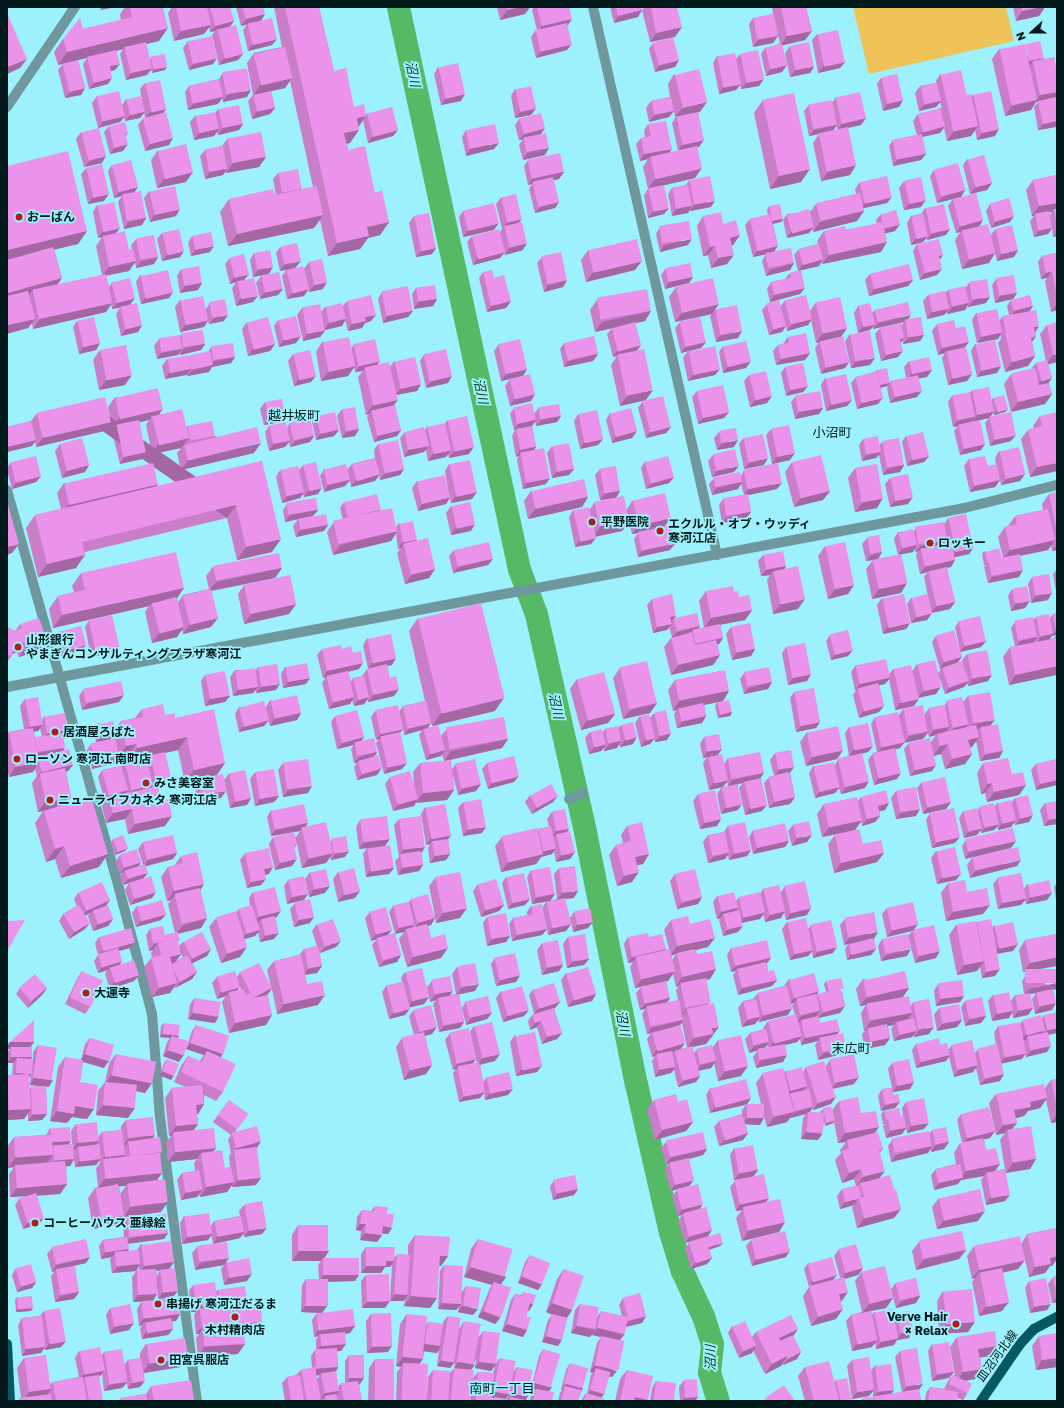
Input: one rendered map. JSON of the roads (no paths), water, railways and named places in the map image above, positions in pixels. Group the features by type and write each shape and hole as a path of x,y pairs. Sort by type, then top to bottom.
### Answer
{"main road":[{"name":"皿沼河北線","path":"981,1401 1020,1344 1034,1328 1057,1317"},
{"path":"7,1344 10,1401"}],"street":[{"path":"7,107 75,7"},
{"path":"593,7 717,555"},
{"path":"7,687 59,676 506,595 964,508 1057,485"},
{"path":"7,490 116,877 152,1014 160,1117 197,1401"},
{"path":"569,799 583,793"}],"waterway":[{"name":"沼川","path":"398,7 519,569 536,614 585,832 636,1084 670,1232 682,1271 703,1316 712,1344 709,1372 718,1401"}],"place":[{"name":"おーばん","path":"19,217"},
{"name":"平野医院","path":"592,522"},
{"name":"エクルル・オブ・ウッディ 寒河江店","path":"660,531"},
{"name":"ロッキー","path":"930,543"},
{"name":"山形銀行 やまぎんコンサルティングプラザ寒河江","path":"18,647"},
{"name":"居酒屋ろばた","path":"55,732"},
{"name":"ローソン 寒河江 南町店","path":"17,759"},
{"name":"みさ美容室","path":"146,783"},
{"name":"ニューライフカネタ 寒河江店","path":"50,800"},
{"name":"大運寺","path":"86,993"},
{"name":"コーヒーハウス 亜緑絵","path":"35,1223"},
{"name":"串揚げ 寒河江だるま","path":"158,1304"},
{"name":"木村精肉店","path":"235,1317"},
{"name":"Verve Hair × Relax","path":"956,1324"},
{"name":"田宮呉服店","path":"161,1360"}],"district":[{"name":"越井坂町","path":"294,415"},
{"name":"小沼町","path":"832,432"},
{"name":"末広町","path":"851,1048"},
{"name":"南町一丁目","path":"502,1388"}]}
